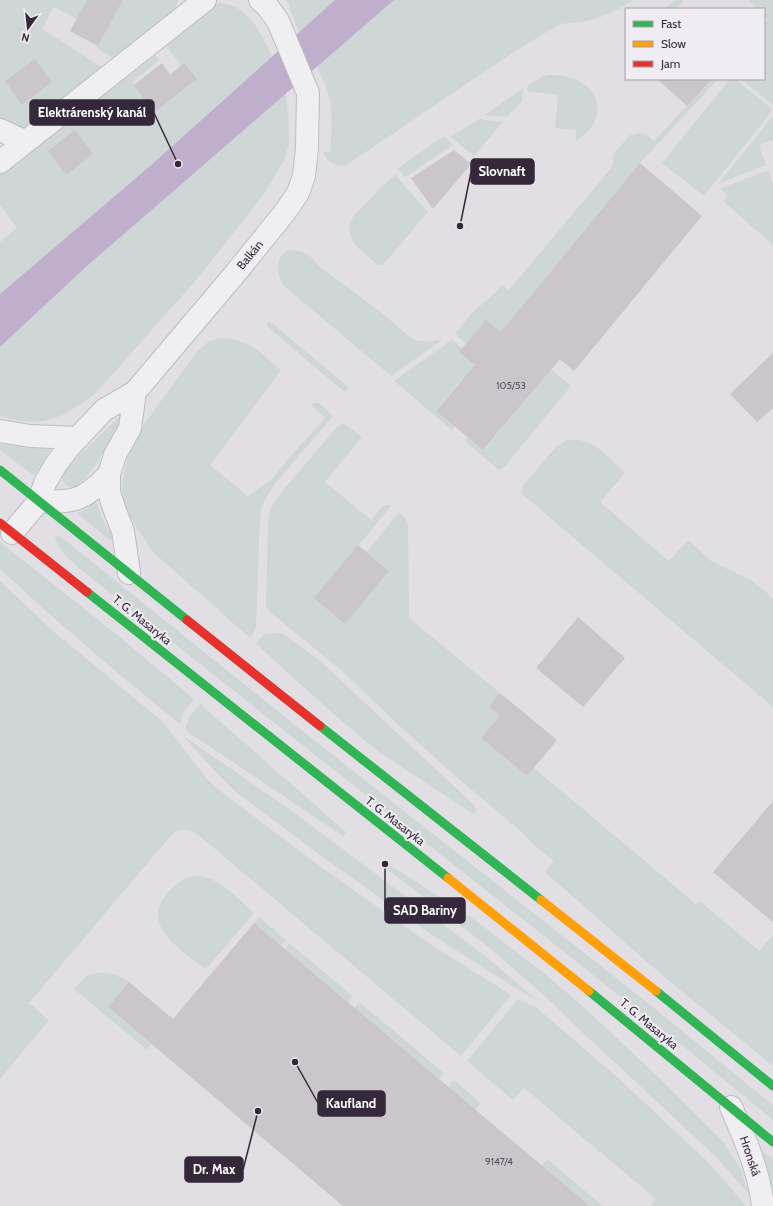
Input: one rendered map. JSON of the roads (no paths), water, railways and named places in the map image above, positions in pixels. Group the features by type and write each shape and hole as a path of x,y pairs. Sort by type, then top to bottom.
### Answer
{"street":[{"path":"0,162 205,0"},
{"name":"Balkán","path":"6,528 39,502 45,483 56,464 69,447 104,410 135,392 234,275 285,212 298,193 304,176 307,148 308,93 278,21 260,0"},
{"path":"0,130 26,142"},
{"path":"129,573 123,531 109,492 109,474 115,455 130,428 135,392"},
{"path":"0,431 30,436 78,438"},
{"path":"0,470 259,678 678,1008 773,1086"},
{"path":"39,502 72,500 84,496 95,489 109,474"},
{"name":"T. G. Masaryka","path":"6,528 558,965 773,1142"},
{"name":"Hronská","path":"731,1107 755,1167 763,1206"}],"place":[{"name":"Elektrárenský kanál","path":"178,164"},
{"name":"Slovnaft","path":"460,226"},
{"name":"SAD Bariny","path":"385,864"},
{"name":"Kaufland","path":"295,1062"},
{"name":"Dr. Max","path":"258,1111"}]}
